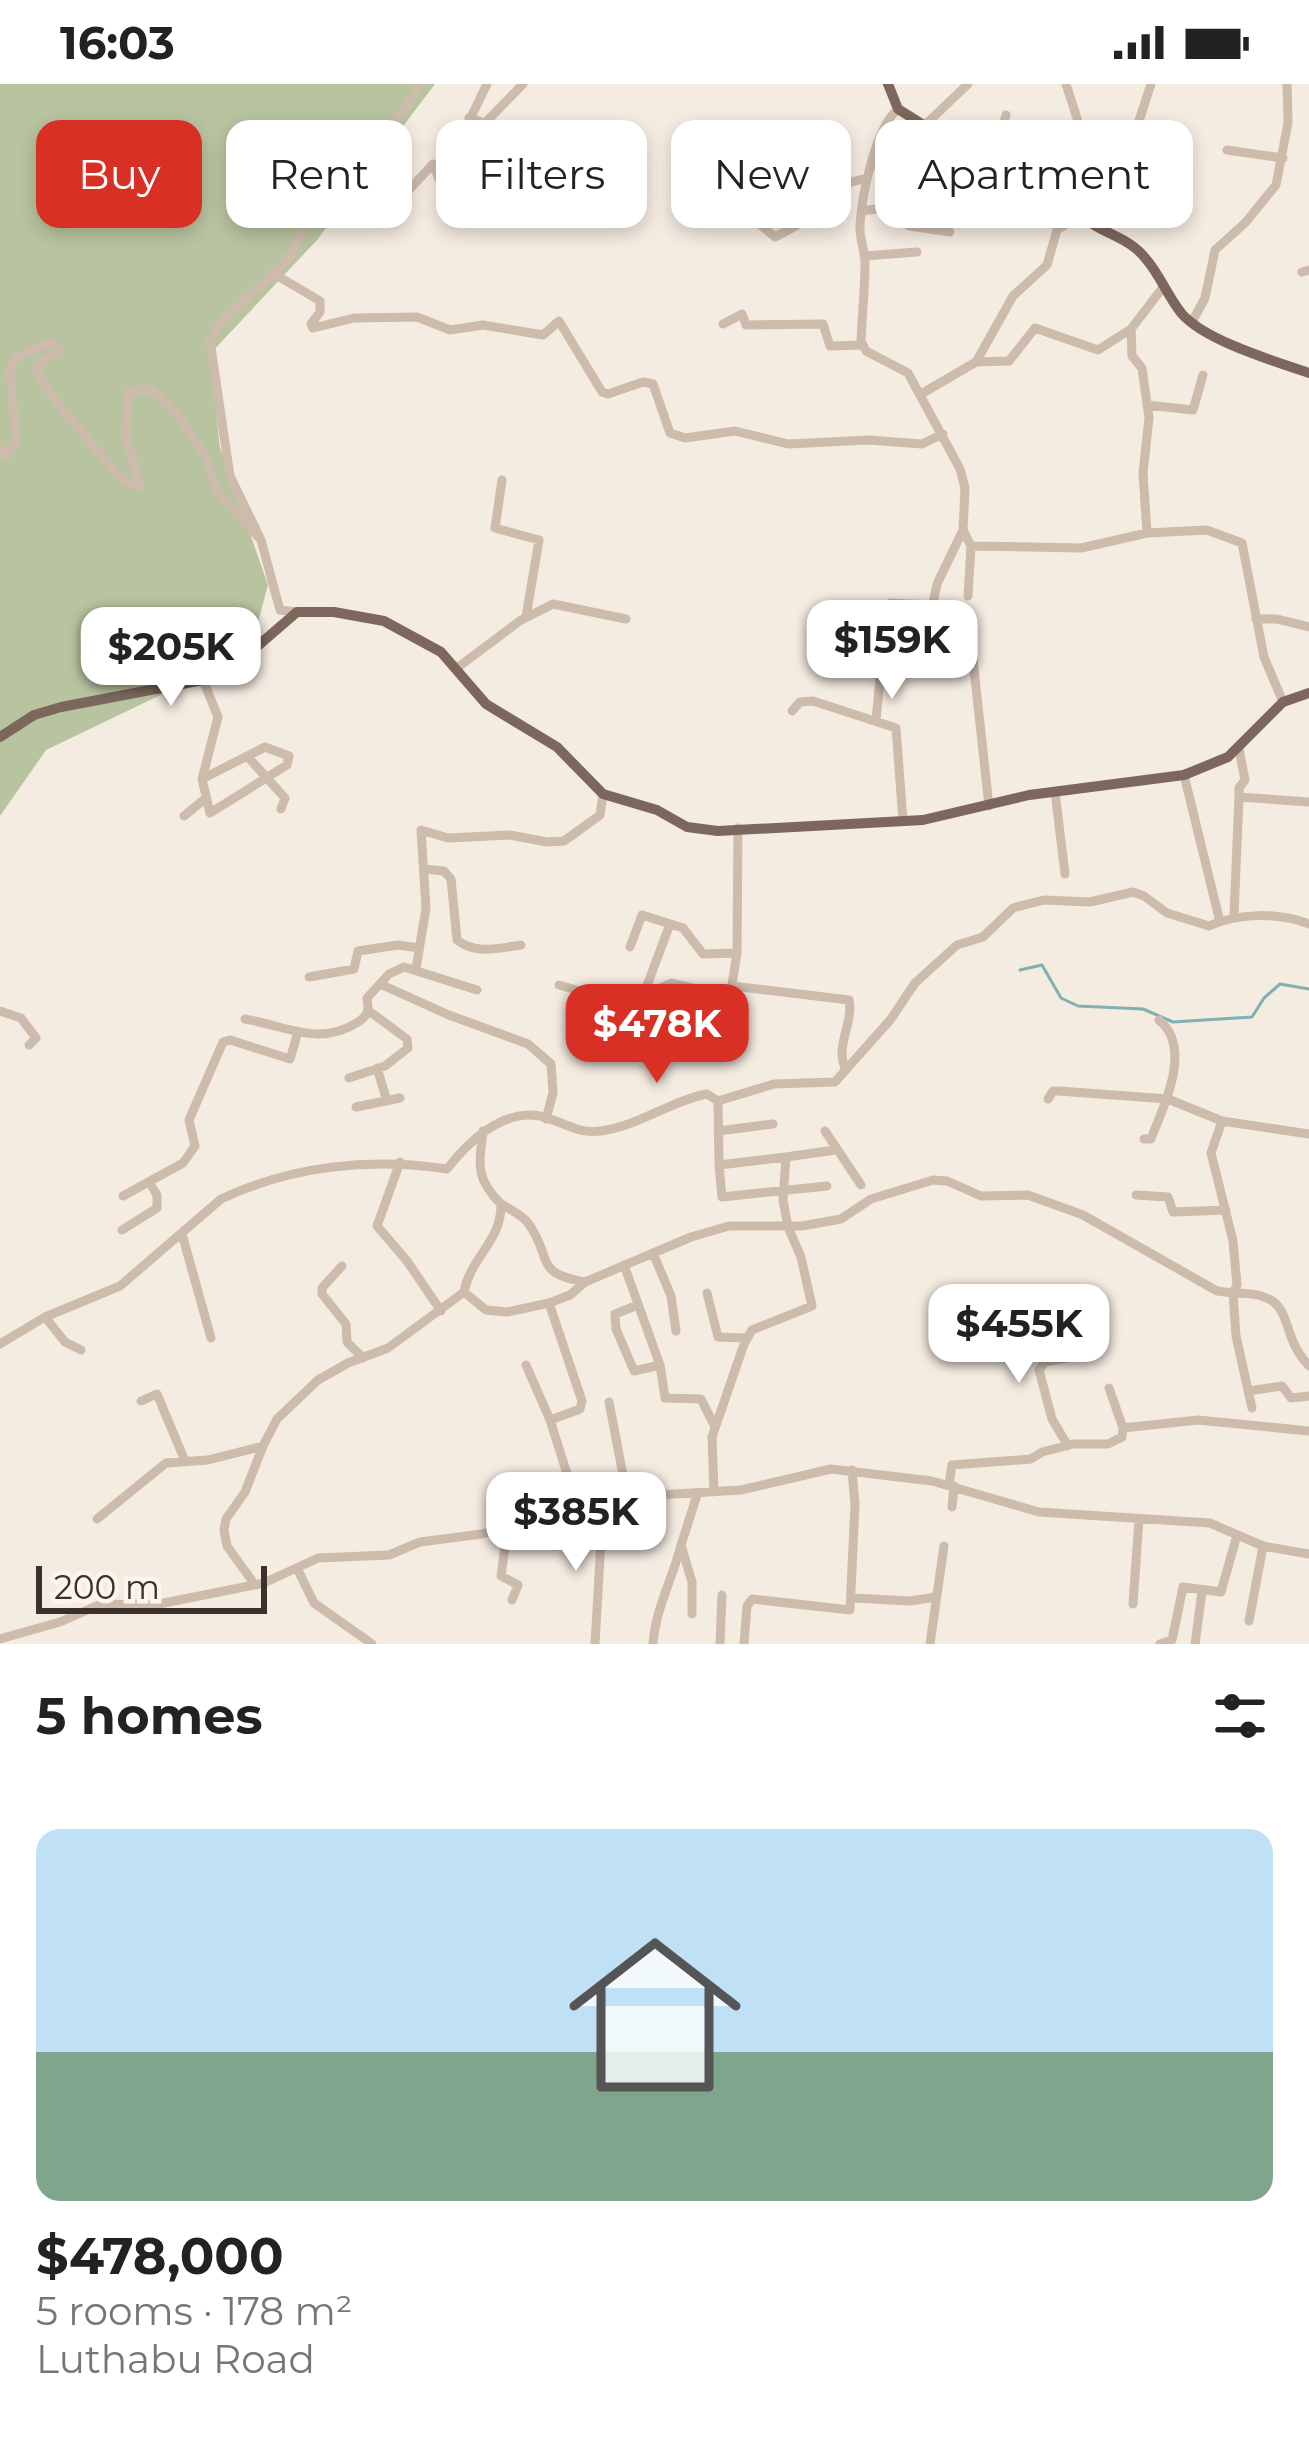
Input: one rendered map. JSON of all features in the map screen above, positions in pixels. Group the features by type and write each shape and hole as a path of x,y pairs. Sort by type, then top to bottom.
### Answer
{"main road":[{"path":"888,84 898,109 917,120"},
{"path":"1100,228 1126,239 1148,260 1192,322 1309,373"},
{"path":"0,737 34,715 61,706 202,680 231,669 297,612 334,612 384,621 441,652 486,704 557,747 603,794 657,810 687,827 738,828 903,821 1055,792 1184,775 1217,764 1283,702 1309,693"}],"street":[{"path":"297,612 280,610 262,540 230,476 210,341 221,322 289,259 311,213 341,182 358,174 422,84"},
{"path":"412,186 433,164 440,181 488,84"},
{"path":"469,118 485,123 523,84"},
{"path":"931,120 968,84"},
{"path":"1066,84 1078,120"},
{"path":"1139,120 1151,84"},
{"path":"1192,322 1205,298 1214,250 1269,194 1288,123 1287,84"},
{"path":"898,109 887,118 866,178 863,344 866,351 908,374 960,469 963,530 942,570 930,618 943,624 948,650 967,652 973,660 989,806"},
{"path":"1005,120 1006,115"},
{"path":"1227,150 1282,158"},
{"path":"851,182 866,178"},
{"path":"862,212 875,211"},
{"path":"764,228 775,237 792,228"},
{"path":"923,228 950,232"},
{"path":"976,362 1013,296 1047,265 1059,228"},
{"path":"864,256 917,252"},
{"path":"272,272 320,301 313,328 354,318 417,317 450,330 483,325 543,335 559,321 602,392 653,384 670,433 685,438 735,431 788,444 868,440 922,444 943,434"},
{"path":"921,394 976,362 1009,361 1035,328 1098,350 1131,329 1164,286"},
{"path":"723,324 742,314 746,325 823,324 830,346 863,344"},
{"path":"1131,329 1132,356 1142,368 1149,418 1143,473 1147,533"},
{"path":"0,448 6,457 16,441 10,368 16,357 51,342 59,349 35,368 51,395 124,481 141,487 124,434 129,391 151,389 181,419 206,457 217,491 262,540"},
{"path":"1147,405 1193,410 1203,375"},
{"path":"502,481 495,528 539,541 526,617"},
{"path":"963,530 971,546 968,596"},
{"path":"971,546 1081,548 1147,533 1207,530 1242,543 1264,657 1283,702"},
{"path":"876,720 887,607 890,603 931,605"},
{"path":"457,668 526,617 554,604 626,619"},
{"path":"1256,619 1309,627"},
{"path":"202,680 218,717 202,779 210,813 287,765 289,756 265,747 202,779"},
{"path":"792,711 800,703 813,701 896,728 903,821"},
{"path":"1234,915 1239,788 1245,780 1239,748"},
{"path":"248,755 285,798 281,809"},
{"path":"1184,775 1220,922"},
{"path":"1055,792 1065,874"},
{"path":"416,969 426,908 421,830 448,838 510,835 564,841 600,815 603,794"},
{"path":"1239,797 1309,802"},
{"path":"184,816 206,798"},
{"path":"559,986 643,996 671,983 730,997 737,952 738,828"},
{"path":"424,868 444,871 451,879 457,940 466,948 521,945"},
{"path":"0,1344 45,1318 120,1286 221,1198 239,1190 307,1172 400,1162 447,1169 469,1141 525,1115 582,1132 605,1130 637,1121 682,1099 707,1094 718,1101 774,1084 835,1082 891,1019 915,983 957,945 983,937 1012,908 1044,900 1090,902 1133,892 1189,922 1209,926 1234,915 1309,923"},
{"path":"630,946 643,914 683,928 703,954 737,952"},
{"path":"636,1015 670,924"},
{"path":"310,977 354,969 358,951 398,945 419,948"},
{"path":"245,1019 326,1037 340,1034 365,1018 367,998 394,970 416,969 477,990"},
{"path":"380,984 528,1044 551,1064 553,1093 546,1119"},
{"path":"732,986 849,1000 851,1012 840,1059 846,1070"},
{"path":"350,1078 404,1054 409,1042 369,1010"},
{"path":"0,1011 21,1018 36,1038 29,1045"},
{"path":"1144,1139 1151,1139 1168,1099 1174,1061 1168,1029 1159,1020"},
{"path":"123,1196 183,1163 195,1146 195,1132 188,1124 224,1042 290,1059 298,1032"},
{"path":"377,1069 387,1101"},
{"path":"1048,1099 1059,1090 1168,1099 1222,1121 1309,1134"},
{"path":"356,1107 400,1098"},
{"path":"718,1101 722,1197 827,1186"},
{"path":"1222,1121 1211,1153 1226,1210 1237,1285 1233,1293 1236,1336 1252,1408"},
{"path":"718,1131 773,1124"},
{"path":"484,1131 479,1164 484,1187 531,1225 539,1252 551,1270 585,1282"},
{"path":"825,1131 861,1185"},
{"path":"719,1165 835,1150"},
{"path":"714,1492 715,1426 747,1338 769,1321 806,1312 812,1306 801,1257 788,1227 786,1157"},
{"path":"400,1162 377,1226 441,1311"},
{"path":"464,1292 486,1310 507,1312 549,1303 624,1264 729,1226 788,1227 841,1219 871,1199 918,1181 947,1181 981,1196 1028,1195 1083,1215 1217,1291 1250,1292 1276,1300 1298,1354 1309,1366"},
{"path":"122,1230 157,1208 157,1195 149,1182"},
{"path":"1136,1195 1169,1193 1173,1213 1226,1210"},
{"path":"255,1585 227,1546 224,1529 263,1446 290,1403 329,1372 388,1348 464,1292 472,1265 494,1239 501,1204"},
{"path":"182,1234 211,1337"},
{"path":"653,1253 671,1296 676,1331"},
{"path":"624,1264 660,1365 665,1398 701,1399 715,1426"},
{"path":"342,1266 322,1294 346,1324 347,1342 363,1358"},
{"path":"707,1293 718,1336 747,1338"},
{"path":"549,1303 582,1406 550,1420"},
{"path":"638,1306 615,1314 616,1329 634,1371 660,1365"},
{"path":"45,1318 65,1342 81,1350"},
{"path":"1066,1358 1045,1362 1039,1370 1052,1419 1068,1446"},
{"path":"526,1365 569,1480 570,1510"},
{"path":"1248,1391 1282,1386 1291,1398 1309,1396"},
{"path":"952,1507 952,1466 1031,1460 1068,1446 1116,1442 1123,1428 1108,1388"},
{"path":"141,1401 157,1394 184,1461"},
{"path":"609,1402 628,1501"},
{"path":"1123,1428 1198,1420 1309,1431"},
{"path":"98,1519 166,1463 208,1460 263,1446"},
{"path":"0,1639 101,1604 154,1605 255,1585 318,1558 389,1555 420,1542 570,1510 660,1494 697,1495 760,1486 831,1469 951,1485 1039,1512 1210,1523 1263,1546 1309,1554"},
{"path":"744,1644 747,1606 752,1599 848,1612 853,1598 852,1470"},
{"path":"653,1644 663,1595 672,1582 697,1495"},
{"path":"595,1644 603,1506"},
{"path":"1133,1604 1139,1520"},
{"path":"508,1526 501,1576 518,1586 512,1600"},
{"path":"1160,1644 1172,1640 1183,1587 1220,1592 1238,1535"},
{"path":"681,1545 691,1571 692,1614"},
{"path":"930,1644 944,1546"},
{"path":"1249,1621 1263,1546"},
{"path":"297,1568 314,1603 373,1644"},
{"path":"1196,1644 1202,1591"},
{"path":"720,1644 722,1595"},
{"path":"853,1598 936,1597"}],"green space":[{"path":"0,84 435,84 408,120 226,120 226,228 326,228 210,354 220,448 268,585 250,652 46,750 0,816"}],"waterway":[{"path":"1020,970 1042,965 1061,998 1078,1006 1143,1009 1173,1022 1252,1017 1280,984 1309,989"}]}
